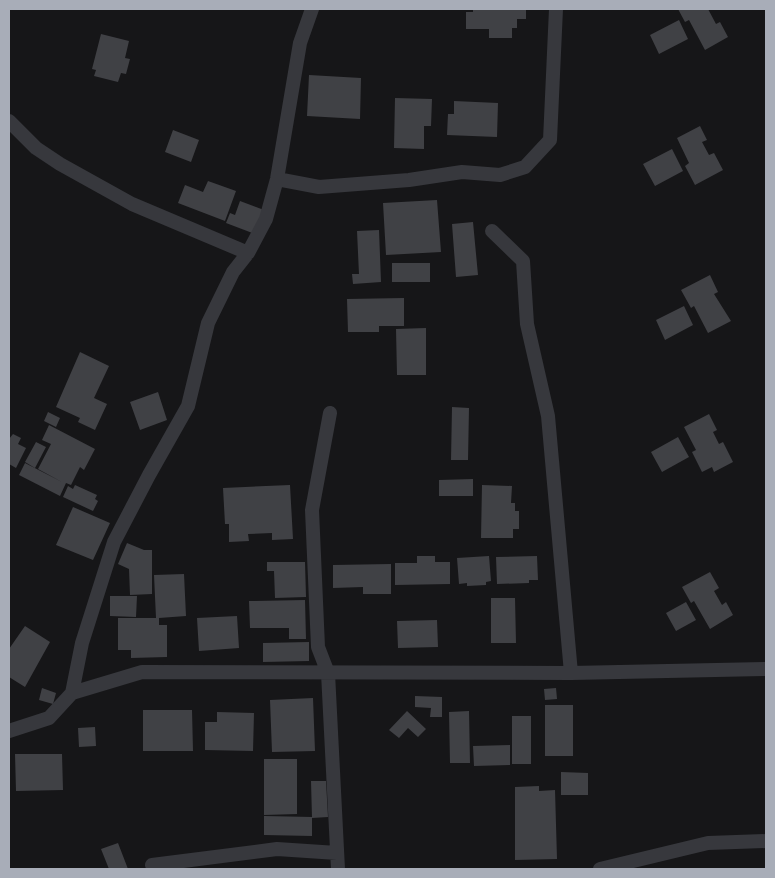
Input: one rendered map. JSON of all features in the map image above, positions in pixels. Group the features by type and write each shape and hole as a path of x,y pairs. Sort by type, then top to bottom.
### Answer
{"street":[{"path":"72,693 82,643 114,542 149,474 188,406 208,324 233,272 248,253 266,219 276,179 300,43 312,9"},
{"path":"276,179 320,187 409,180 462,172 500,175 525,167 550,140 556,9"},
{"path":"9,121 36,148 132,204 248,253"},
{"path":"492,231 522,261 527,324 548,416 571,673"},
{"path":"330,413 312,510 318,647 328,673 338,869"},
{"path":"9,731 48,718 72,693 142,672 571,673 766,669"},
{"path":"600,869 708,843 766,841"},
{"path":"152,865 277,849 338,853"}],"building":[{"path":"473,9 526,9 526,19 517,19 517,28 512,28 512,38 489,38 489,29 466,29 466,12 473,12"},
{"path":"678,9 708,9 716,24 720,22 728,37 705,50 689,20 685,22"},
{"path":"679,20 688,39 659,54 650,35"},
{"path":"101,34 129,41 125,58 130,59 126,74 121,73 118,82 94,76 96,70 92,69"},
{"path":"309,75 361,78 360,119 307,116"},
{"path":"395,98 432,99 431,126 424,126 424,149 394,148"},
{"path":"454,101 498,103 497,137 447,135 448,114 454,114"},
{"path":"700,126 707,140 702,142 709,155 714,153 723,170 695,185 685,166 689,163 677,138"},
{"path":"173,130 199,140 191,162 165,152"},
{"path":"672,149 683,171 655,186 643,164"},
{"path":"208,181 236,191 225,221 178,203 185,185 203,192"},
{"path":"437,200 441,252 386,255 383,203"},
{"path":"240,201 264,210 255,234 226,223 230,213 235,215"},
{"path":"473,222 478,275 456,277 452,224"},
{"path":"379,230 381,282 353,284 352,274 359,274 357,231"},
{"path":"392,263 430,263 430,282 392,282"},
{"path":"710,275 718,292 714,294 731,321 708,333 694,306 691,308 681,290"},
{"path":"404,298 404,326 379,326 379,332 348,332 347,299"},
{"path":"684,306 693,325 665,340 656,320"},
{"path":"426,328 426,375 397,375 396,329"},
{"path":"80,352 109,366 94,398 107,404 95,430 78,422 80,418 56,407"},
{"path":"158,392 167,420 140,430 130,402"},
{"path":"452,407 469,408 468,460 451,460"},
{"path":"48,412 60,418 56,427 44,421"},
{"path":"709,414 717,430 713,432 719,444 723,442 733,462 714,472 712,467 702,472 692,452 696,450 684,427"},
{"path":"49,425 95,449 84,470 80,467 71,485 66,483 60,496 19,475 25,463 62,482 38,469 51,444 42,440"},
{"path":"13,434 21,438 18,444 26,448 16,468 9,464 9,439"},
{"path":"678,437 689,457 662,472 651,452"},
{"path":"36,442 46,447 35,468 25,462"},
{"path":"473,479 473,496 439,496 439,480"},
{"path":"75,485 97,495 95,499 98,501 93,511 63,497 68,486 73,489"},
{"path":"290,485 293,539 272,540 272,533 248,534 249,541 229,542 229,524 225,524 223,488"},
{"path":"482,485 512,486 511,503 515,503 515,511 519,511 519,529 513,529 513,538 481,538"},
{"path":"73,507 110,523 93,560 56,545"},
{"path":"127,543 144,550 152,550 152,594 130,595 129,569 118,564"},
{"path":"417,556 435,556 435,562 450,562 450,584 395,585 395,563 417,563"},
{"path":"489,556 491,581 486,582 486,585 467,586 467,583 459,584 457,558"},
{"path":"537,556 538,580 529,580 529,583 497,584 496,557"},
{"path":"267,562 305,562 306,597 275,598 274,571 267,571"},
{"path":"391,564 391,594 363,594 363,587 333,588 333,565"},
{"path":"710,572 719,588 714,591 722,605 726,602 733,615 710,629 694,601 691,603 682,587"},
{"path":"184,574 186,616 159,618 159,625 167,625 167,657 131,658 131,650 118,650 118,618 156,618 154,575"},
{"path":"110,596 137,596 136,617 110,616"},
{"path":"491,598 515,598 516,643 491,643"},
{"path":"305,600 306,639 289,639 289,628 250,628 249,601"},
{"path":"686,602 696,620 676,631 666,613"},
{"path":"237,616 239,648 199,651 197,618"},
{"path":"437,620 438,647 398,648 397,621"},
{"path":"25,626 50,642 25,687 9,677 9,649"},
{"path":"309,642 309,661 263,662 263,643"},
{"path":"42,688 56,693 53,704 39,700"},
{"path":"556,688 557,699 545,700 544,689"},
{"path":"415,696 442,697 442,717 430,717 431,708 415,707"},
{"path":"313,698 315,751 272,752 270,700"},
{"path":"545,705 573,705 573,756 545,756"},
{"path":"143,710 192,710 193,751 143,751"},
{"path":"407,711 426,729 418,737 408,728 399,738 389,730"},
{"path":"469,711 470,763 450,763 449,712"},
{"path":"217,712 254,713 253,751 205,750 205,722 217,722"},
{"path":"512,716 531,716 531,764 512,764"},
{"path":"95,727 96,746 79,747 78,728"},
{"path":"510,745 510,765 474,766 473,746"},
{"path":"15,754 62,754 63,790 16,791"},
{"path":"264,759 297,759 297,814 264,815"},
{"path":"561,772 588,773 588,795 561,795"},
{"path":"311,781 326,781 328,817 312,818"},
{"path":"539,786 539,791 555,790 557,859 515,860 515,787"},
{"path":"264,816 312,817 312,836 264,835"},
{"path":"118,843 128,869 109,869 101,849"}]}
